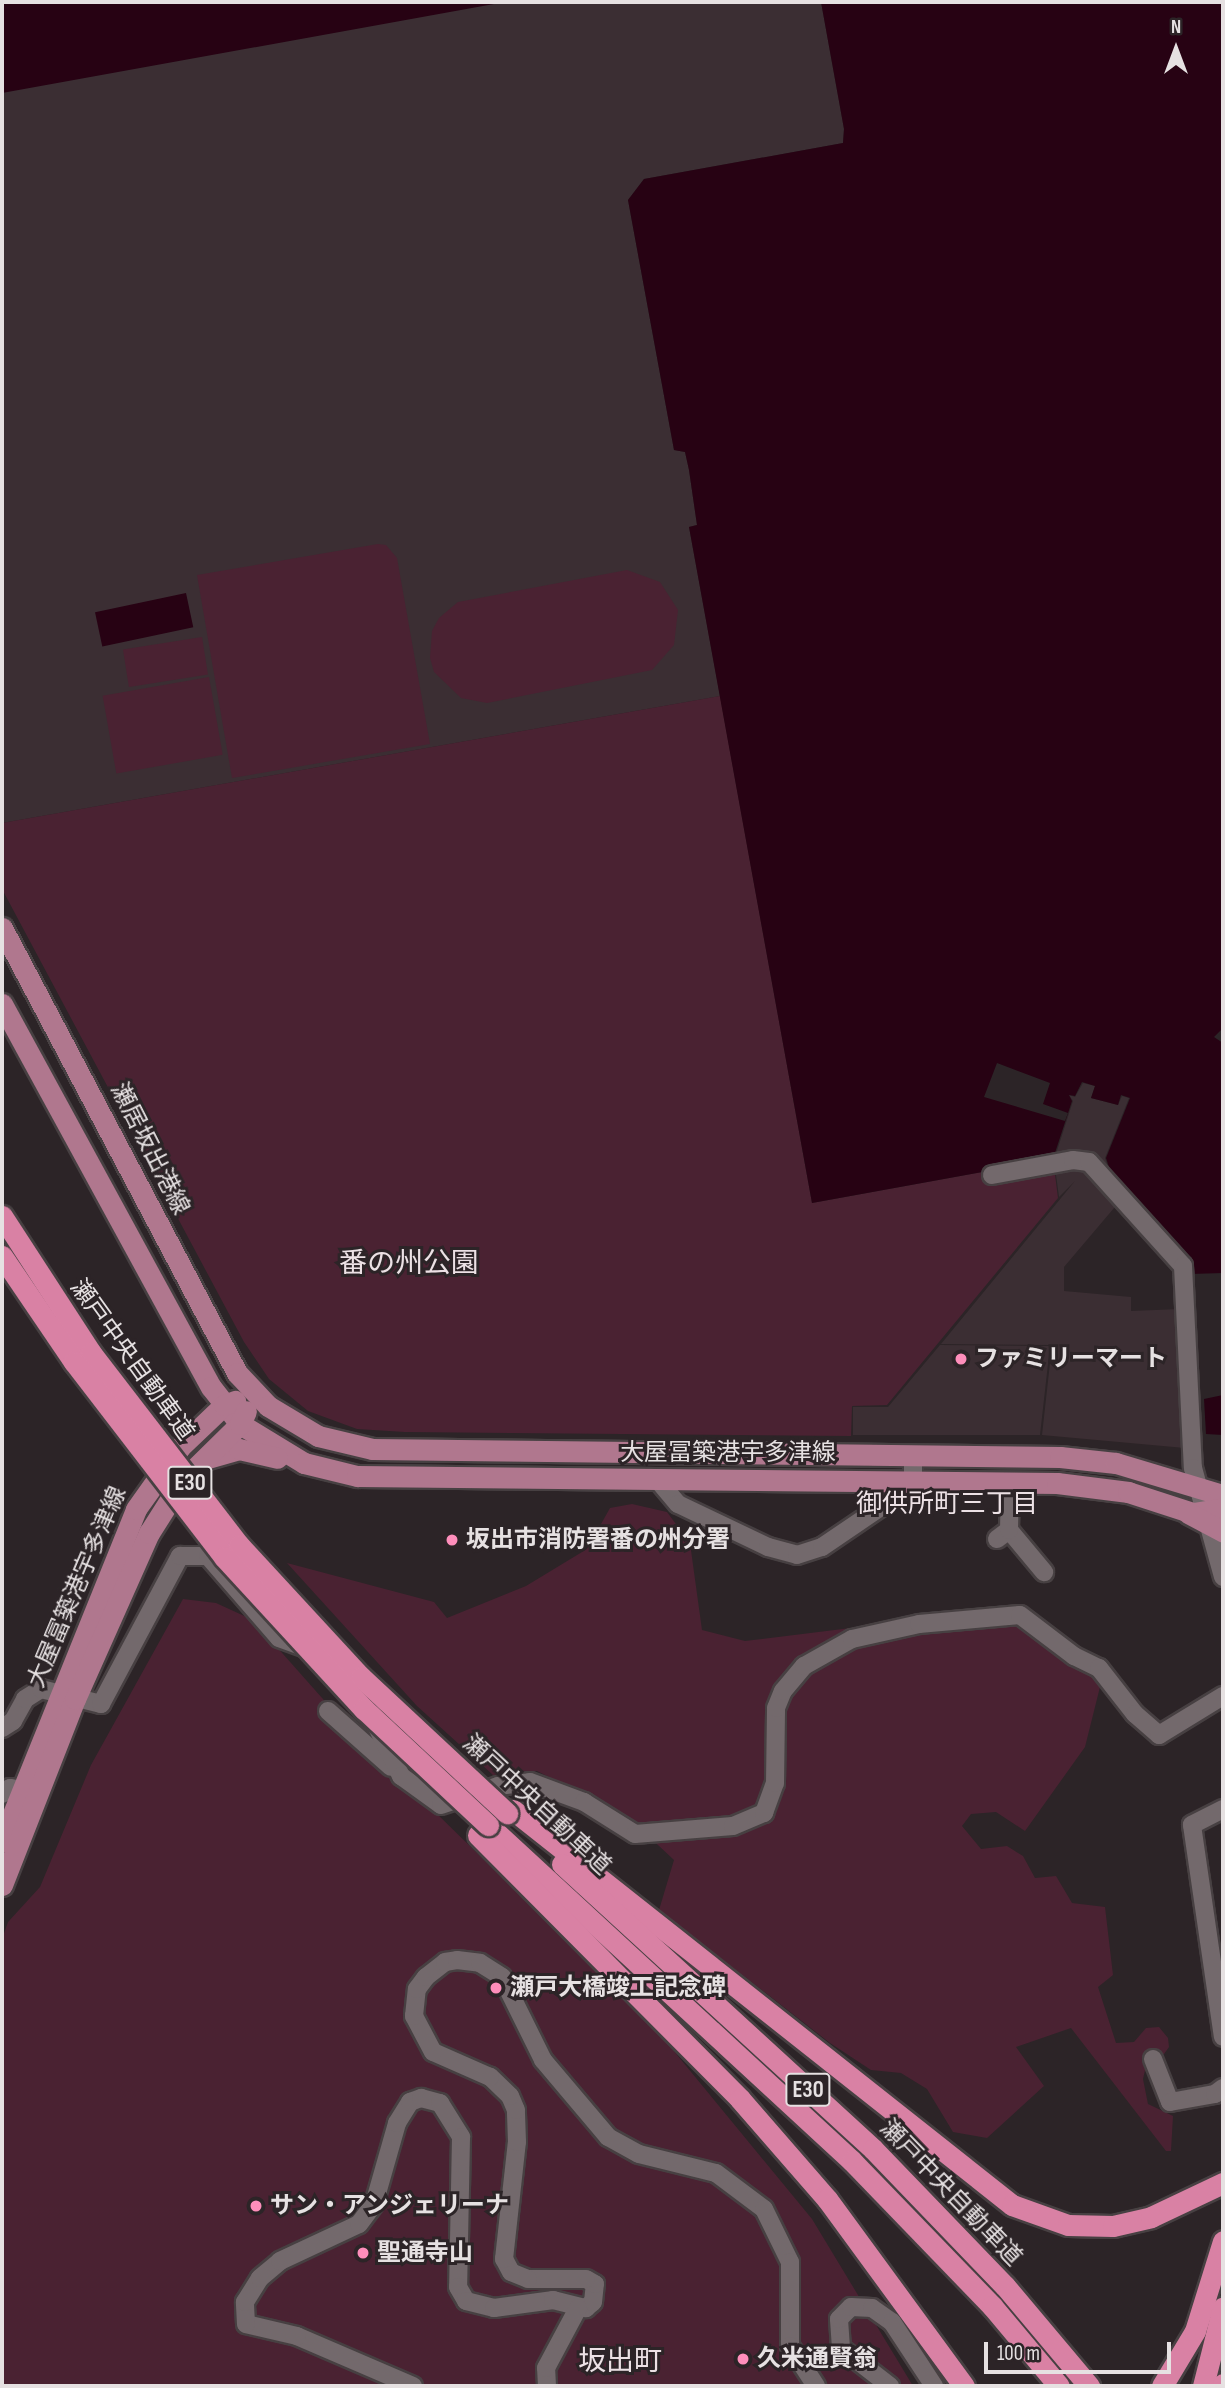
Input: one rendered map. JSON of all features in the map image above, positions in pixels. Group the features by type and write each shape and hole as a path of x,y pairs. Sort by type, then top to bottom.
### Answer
{"highway":[{"name":"瀬戸中央自動車道","path":"2,1216 91,1353 239,1545 328,1642 411,1724 510,1811 873,2149 1005,2286 1089,2386"},
{"name":"瀬戸中央自動車道","path":"2,1256 150,1465 390,1751 483,1830 852,2161 992,2306 1059,2386"},
{"path":"510,1811 1012,2205 1068,2225 1113,2227 1151,2217 1223,2183"},
{"path":"483,1830 740,2099 827,2199 964,2386"},
{"path":"1161,2386 1195,2331 1223,2241"},
{"path":"1203,2386 1223,2306"}],"main road":[{"name":"瀬居坂出港線","path":"2,928 223,1349 253,1393"},
{"path":"2,1004 198,1366 240,1424"},
{"name":"大屋冨築港宇多津線","path":"2,1885 125,1532 148,1487 180,1447 224,1405 253,1393"},
{"name":"大屋冨築港宇多津線","path":"2,1841 12,1792 67,1696 149,1532 196,1465 240,1424 253,1393"},
{"name":"大屋冨築港宇多津線","path":"253,1393 301,1427 354,1447 1087,1459 1145,1471 1223,1495"},
{"name":"大屋冨築港宇多津線","path":"240,1424 304,1463 358,1476 1010,1482 1109,1488 1214,1519"},
{"path":"196,1465 218,1454 239,1449 264,1453 307,1469 358,1476"},
{"path":"533,1450 533,1478"},
{"path":"1197,1489 1223,1503"}],"street":[{"path":"992,1175 1073,1160 1089,1162 1183,1266 1197,1489 1214,1519 1223,1577"},
{"path":"656,1478 678,1504 768,1548 797,1555 822,1547 885,1506 913,1480 913,1455"},
{"path":"1010,1482 1003,1534 1044,1572"},
{"path":"2,1728 34,1692 101,1704 180,1556 195,1553 208,1556 225,1571 279,1638 318,1652 349,1677 364,1697 401,1776"},
{"path":"328,1711 401,1776 440,1805 498,1786 530,1782 547,1786 584,1802 635,1835 733,1826 752,1821 771,1801 776,1708 783,1691 804,1666 852,1639 919,1624 1020,1615 1074,1656 1099,1668 1135,1714 1159,1735 1223,1696"},
{"path":"1223,1809 1192,1825 1223,2037"},
{"path":"413,2386 297,2336 246,2324 245,2302 260,2278 280,2261 348,2231 366,2214 388,2165 397,2123 410,2102 421,2098 440,2103 461,2137 457,2287 466,2301 495,2308 553,2300 578,2308 593,2302 595,2284 576,2277 528,2279 511,2272 503,2248 518,2126 510,2096 490,2077 433,2052 417,2028 417,1989 445,1962 469,1960 502,1977 544,2060 608,2137 639,2154 716,2173 764,2209 790,2262 790,2346 816,2386"},
{"path":"1153,2059 1170,2102 1215,2094 1223,2088"},
{"path":"890,2386 841,2348 839,2319 851,2307 872,2308 892,2322 934,2386"},
{"path":"547,2386 546,2368 578,2308"}],"shaded area":[{"path":"2,2 821,2 844,129 843,143 644,179 628,200 674,450 685,452 689,470 697,525 689,527 720,696 2,823"},
{"path":"2,2 505,2 2,93"},
{"path":"821,2 1223,2 1223,1028 1214,1037 1223,1043 1223,1273 1190,1274 1189,1261 1110,1170 1106,1158 1130,1098 1121,1095 1118,1105 1091,1098 1095,1086 1082,1082 1075,1096 1069,1095 1072,1101 1053,1159 812,1203 689,527 697,525 689,470 685,452 674,450 628,200 644,179 843,143 844,129"},
{"path":"378,544 386,545 397,558 430,744 232,778 197,575"},
{"path":"627,570 660,582 678,610 674,645 652,670 487,703 461,698 434,672 430,658 432,631 439,618 458,602"},
{"path":"186,593 193,627 102,647 95,612"},
{"path":"202,637 208,675 129,687 123,650"},
{"path":"209,677 223,755 116,774 103,696"},
{"path":"720,696 812,1203 1053,1159 1058,1198 887,1405 852,1406 851,1436 405,1432 357,1429 308,1411 269,1379 244,1342 2,889 2,823"},
{"path":"1083,1083 1095,1086 1091,1098 1118,1105 1122,1096 1129,1098 1105,1158 1120,1201 1064,1267 1064,1291 1131,1297 1131,1311 1180,1309 1185,1448 1042,1435 1052,1345 941,1344 1075,1181 1059,1197 1054,1160 1073,1101 1069,1095 1075,1097"},
{"path":"940,1345 1050,1346 1040,1435 853,1435 853,1407 888,1407"},
{"path":"1223,1395 1223,1435 1206,1434 1204,1399"},
{"path":"632,1504 667,1512 690,1543 702,1630 745,1641 875,1625 1017,1623 1075,1654 1101,1683 1085,1747 1025,1831 996,1812 971,1814 962,1826 981,1849 1007,1846 1023,1856 1035,1878 1056,1876 1072,1903 1105,1907 1113,1975 1098,1987 1116,2043 1134,2042 1146,2028 1159,2027 1168,2038 1169,2047 1164,2054 1148,2057 1143,2079 1148,2104 1173,2116 1171,2151 1166,2151 1071,2028 1016,2047 1044,2086 987,2138 953,2132 927,2089 901,2073 871,2070 830,2043 659,1910 674,1860 628,1817 537,1771 493,1775 417,1706 287,1563 434,1602 447,1618 526,1586 587,1549 610,1508"},
{"path":"183,1599 216,1603 253,1620 346,1725 650,2022 812,2219 913,2386 2,2386 2,1939 8,1922 40,1887 91,1765"}],"pier":[{"path":"997,1063 1050,1083 1043,1104 1068,1113 1065,1121 984,1097"}],"place":[{"name":"ファミリーマート","path":"961,1359"},
{"name":"坂出市消防署番の州分署","path":"452,1540"},
{"name":"瀬戸大橋竣工記念碑","path":"496,1988"},
{"name":"サン・アンジェリーナ","path":"256,2206"},
{"name":"聖通寺山","path":"363,2253"},
{"name":"久米通賢翁","path":"743,2359"}],"district":[{"name":"番の州公園","path":"409,1264"},
{"name":"御供所町三丁目","path":"947,1505"},
{"name":"坂出町","path":"620,2362"}]}
